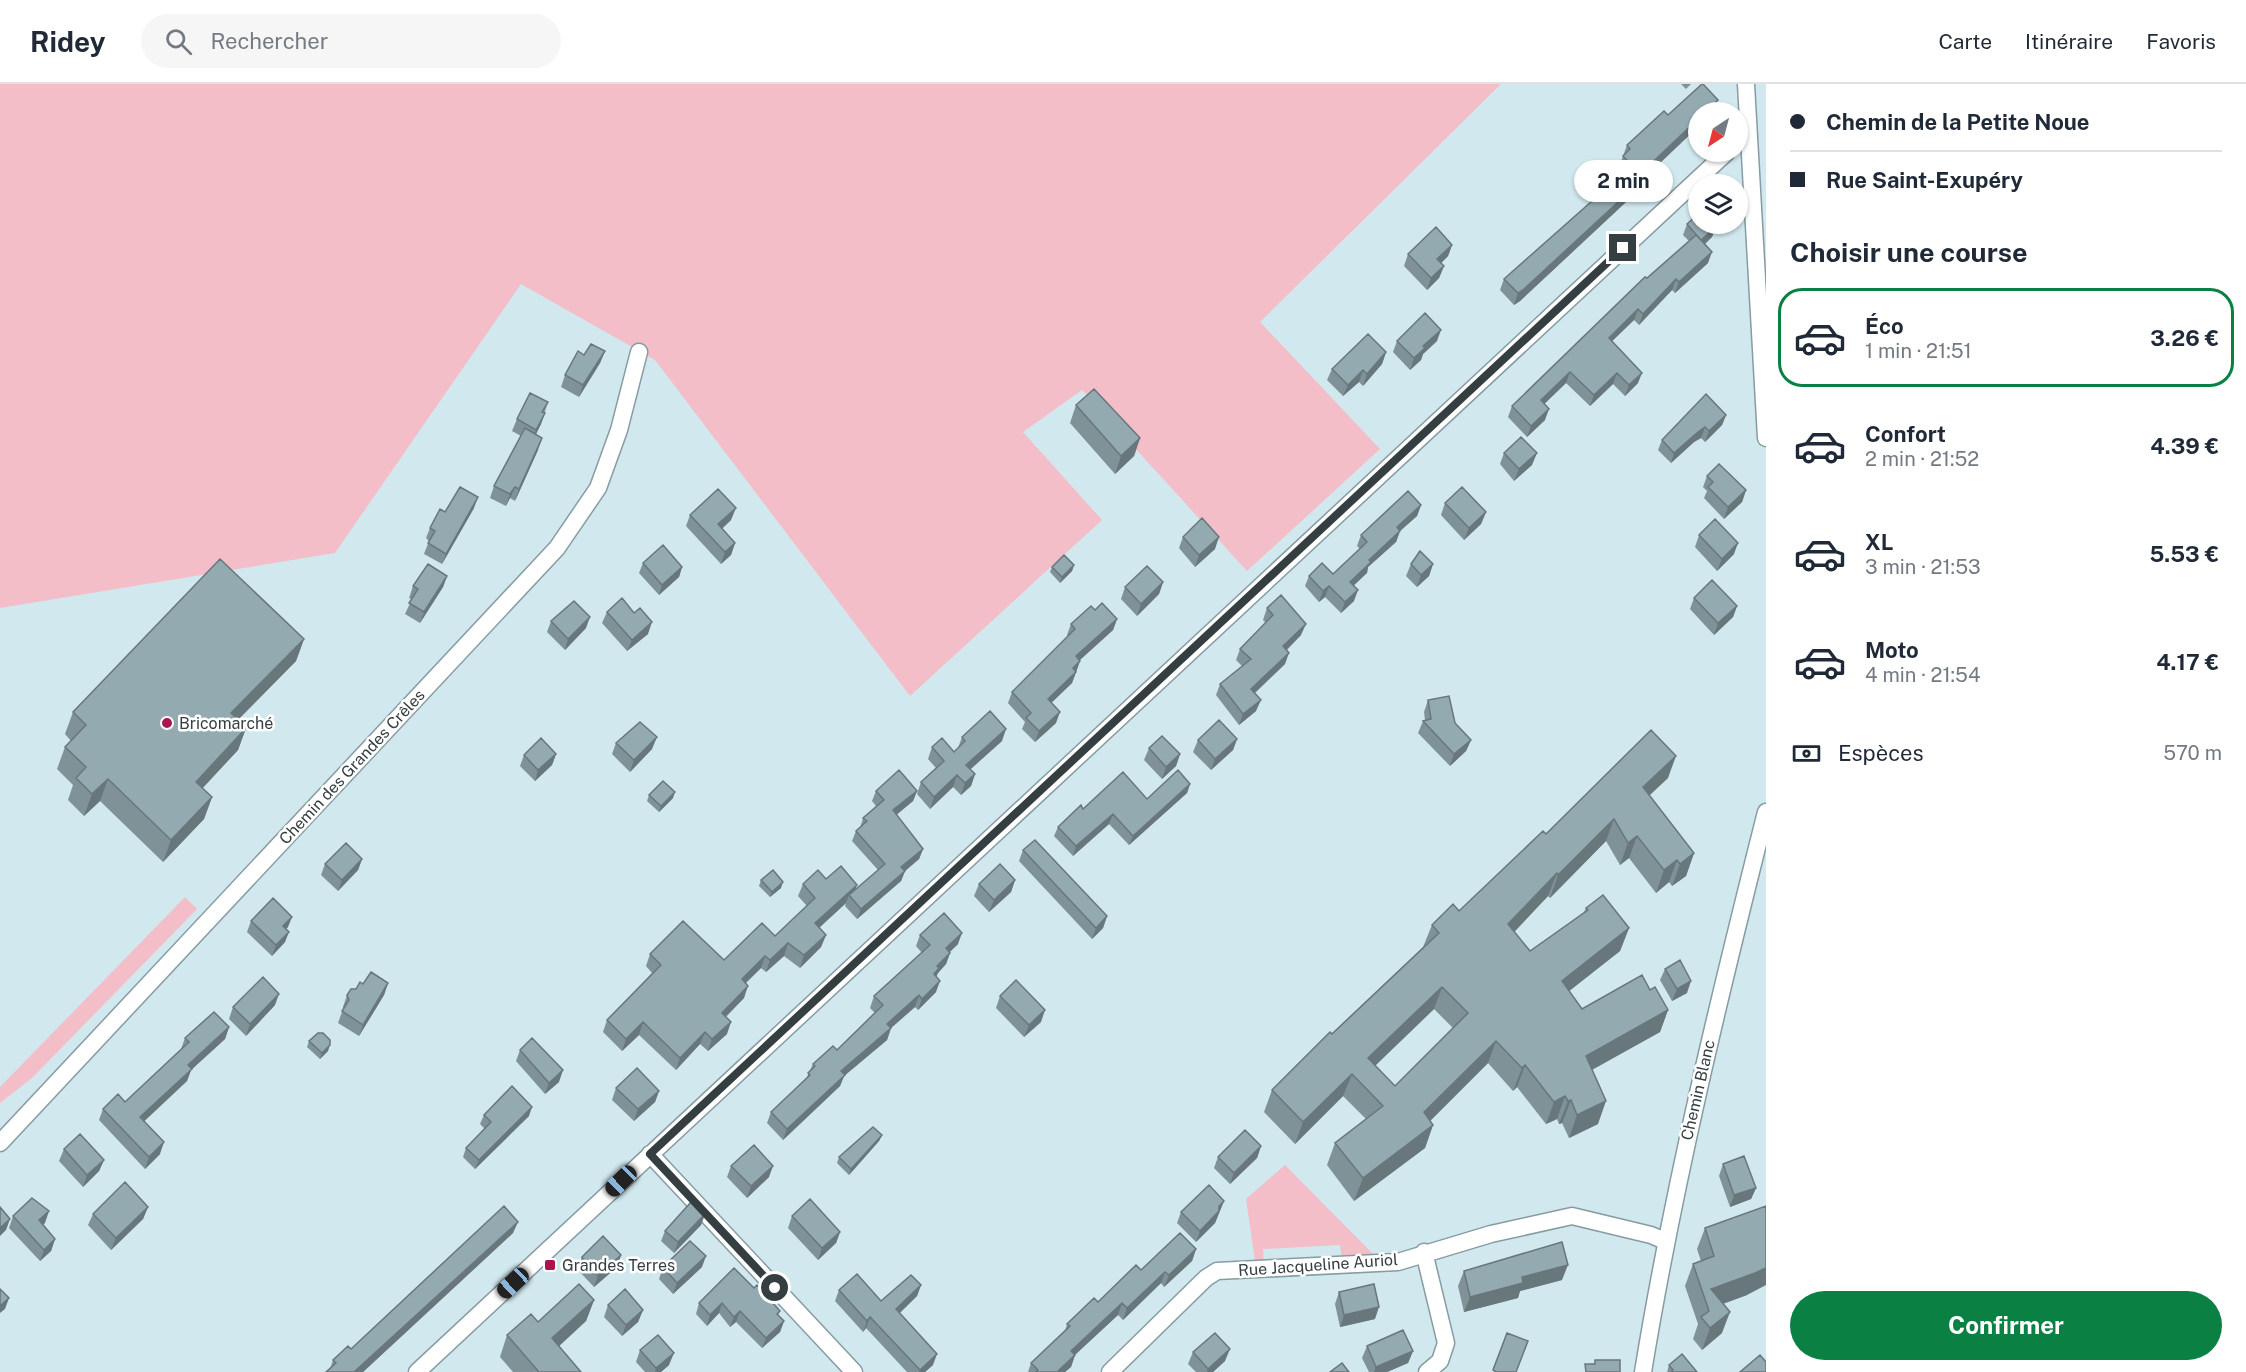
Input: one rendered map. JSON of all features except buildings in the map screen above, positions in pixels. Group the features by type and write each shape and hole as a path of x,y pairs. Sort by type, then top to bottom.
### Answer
{"street":[{"path":"1745,102 1746,84"},
{"path":"417,1372 1716,162"},
{"path":"1744,162 1766,438"},
{"name":"Chemin des Grandes Crêles","path":"0,1143 557,548 598,488 619,430 639,352"},
{"name":"Chemin Blanc","path":"1643,1372 1665,1241 1705,1054 1766,812"},
{"path":"650,1154 854,1372"},
{"name":"Rue Jacqueline Auriol","path":"1110,1372 1206,1278 1217,1272 1398,1262 1424,1252 1546,1220 1572,1216 1651,1235 1665,1241"},
{"path":"1424,1252 1446,1343 1440,1361 1427,1372"}],"shaded area":[{"path":"0,84 1501,84 1260,322 1380,449 1247,571 1082,390 1023,432 1102,520 910,696 655,360 521,284 335,553 0,608"},
{"path":"185,897 197,909 32,1078 0,1103 0,1087"},
{"path":"1285,1165 1374,1255 1342,1260 1340,1245 1263,1249 1264,1264 1255,1261 1246,1199"}],"place":[{"name":"Bricomarché","path":"167,723"},
{"name":"Grandes Terres","path":"550,1265"}],"route":[{"path":"775,1288 650,1154 1623,248"}]}
